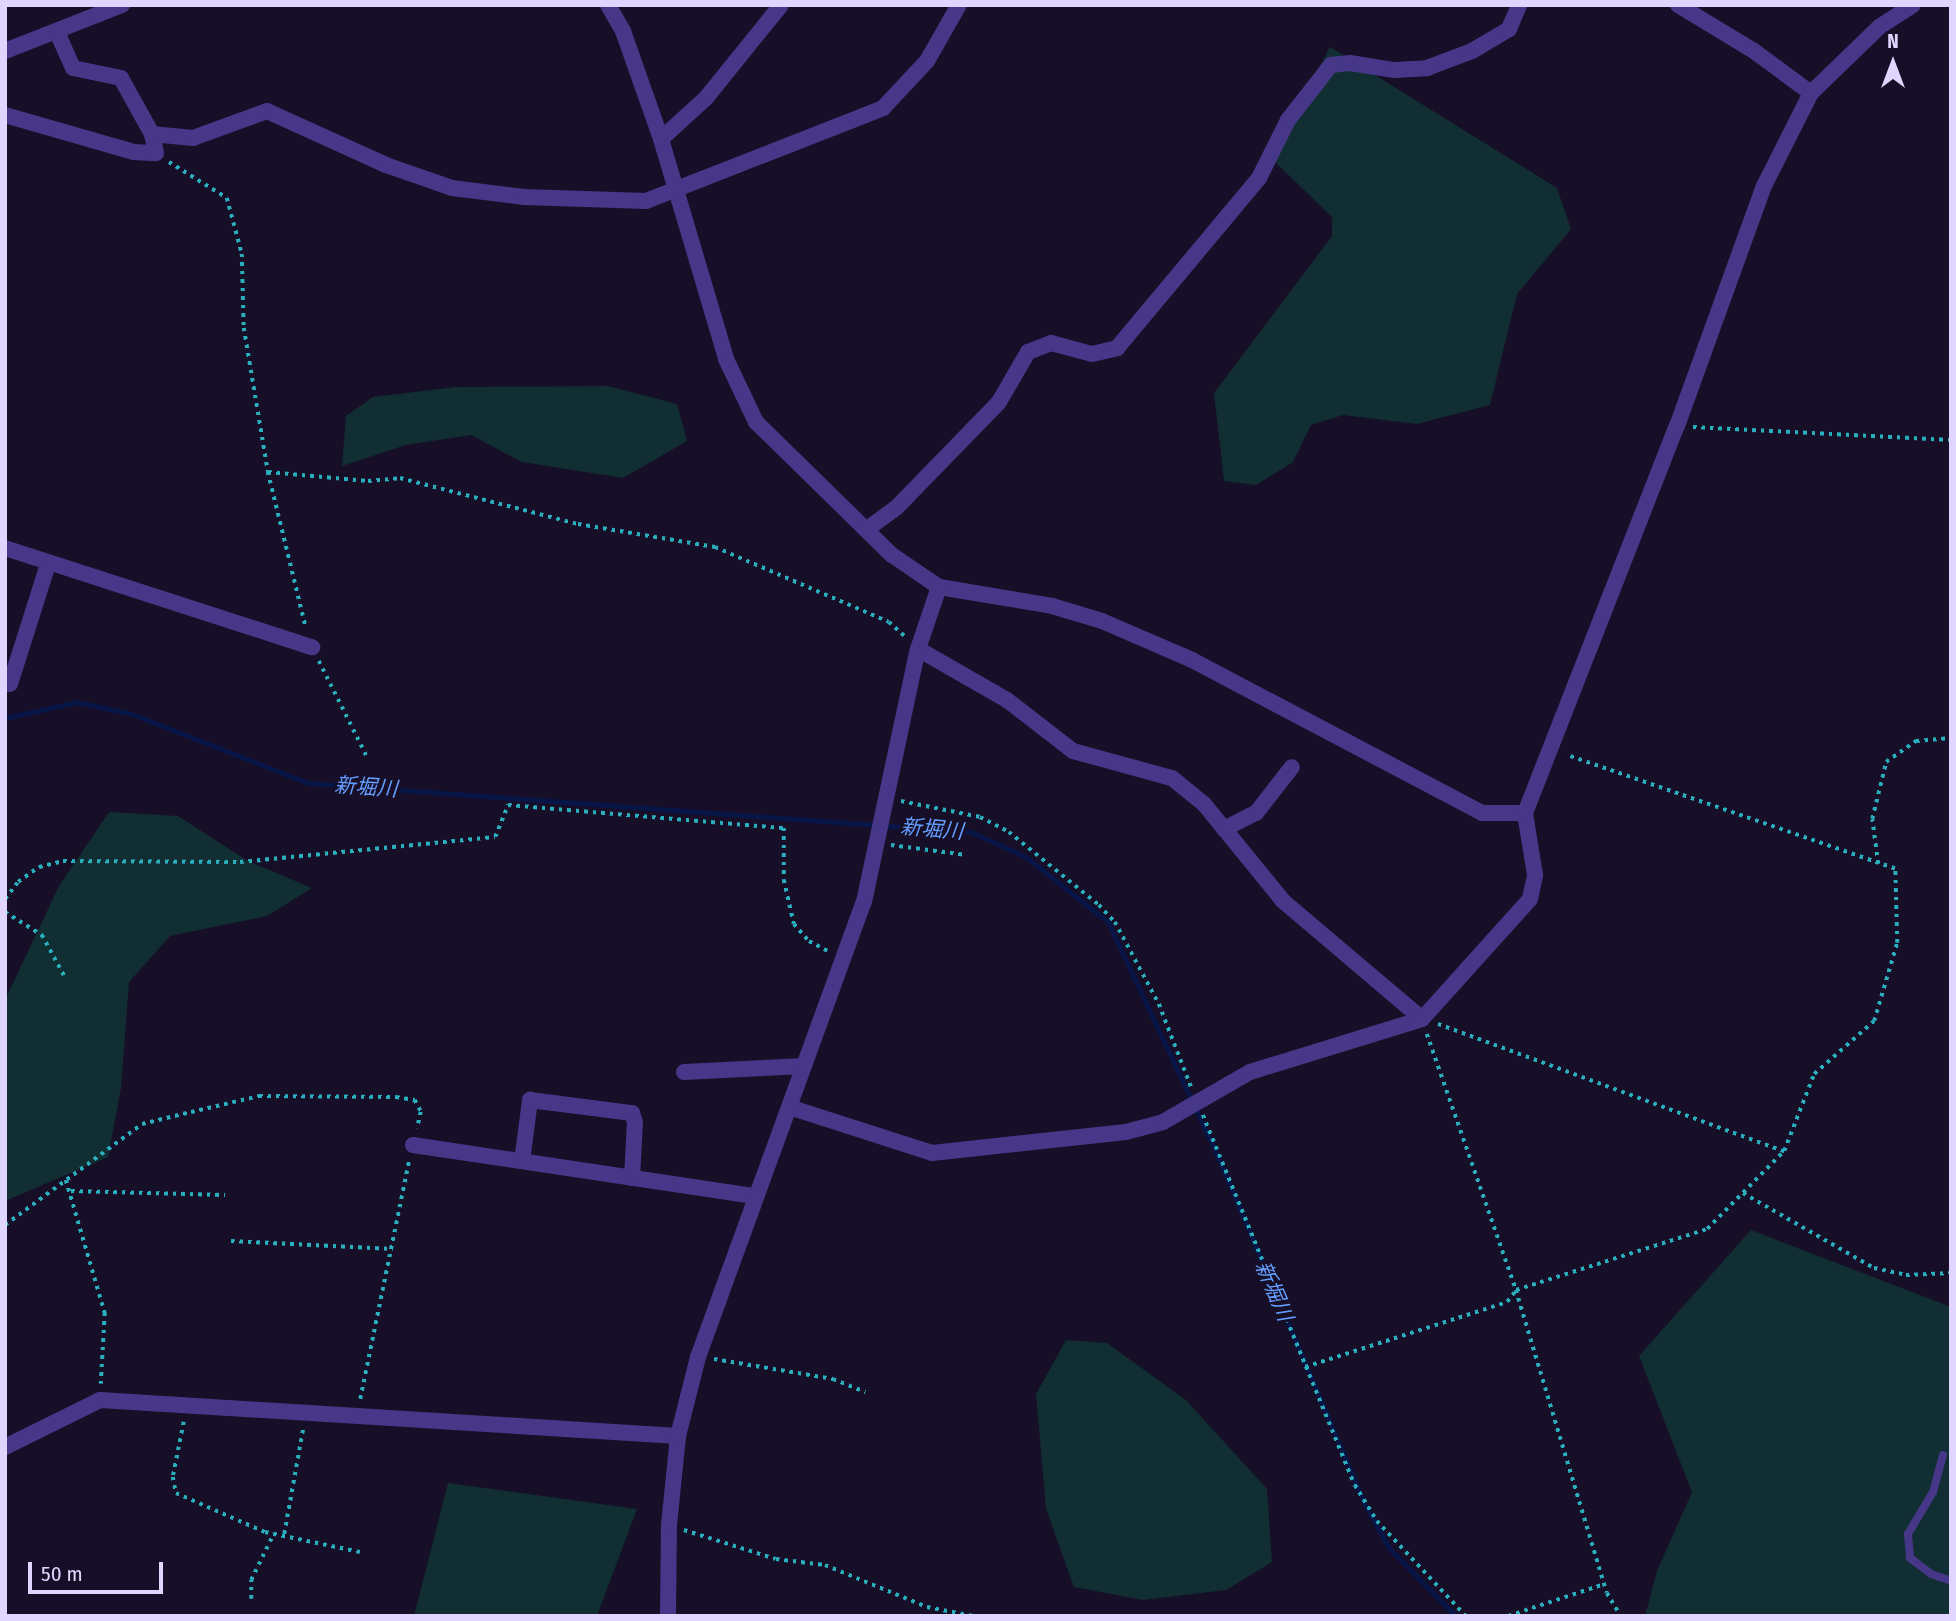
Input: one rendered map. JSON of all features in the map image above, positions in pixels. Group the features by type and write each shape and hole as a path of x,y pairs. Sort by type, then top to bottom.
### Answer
{"street":[{"path":"5,51 122,5"},
{"path":"608,5 623,31 661,139 726,359 756,422 910,571 939,587 1014,598 1102,621 1192,660 1482,813 1525,813"},
{"path":"661,139 706,98 771,22 780,5"},
{"path":"152,134 193,138 267,111 386,165 482,194 646,201 675,192 883,108 928,61 959,5"},
{"path":"867,529 897,507 999,402 1028,352 1051,343 1092,354 1117,348 1259,178 1288,120 1331,65 1350,63 1394,70 1427,68 1472,51 1509,29 1519,5"},
{"path":"1678,5 1754,51 1811,93"},
{"path":"789,1107 932,1153 1126,1132 1163,1122 1250,1072 1422,1019 1531,900 1535,875 1525,813 1677,426 1764,186 1811,93 1879,27 1913,5"},
{"path":"5,115 134,152 156,153 152,134 121,78 73,68 57,32"},
{"path":"5,548 312,647"},
{"path":"10,684 48,564"},
{"path":"668,1616 669,1525 678,1436 698,1357 864,902 884,797 918,649 939,587"},
{"path":"918,649 1007,700 1073,751 1172,778 1204,804 1283,901 1422,1019"},
{"path":"1224,829 1256,813 1292,767"},
{"path":"684,1072 804,1066"},
{"path":"522,1161 530,1100 632,1113 635,1122 632,1178"},
{"path":"413,1144 756,1196"},
{"path":"5,1447 100,1400 678,1436"}],"lane":[{"path":"1943,1455 1933,1492 1908,1534 1910,1558 1931,1574 1950,1581"}],"path":[{"path":"156,153 227,198 242,254 244,328 268,472 312,647 369,760"},
{"path":"1677,426 1951,440"},
{"path":"268,472 369,481 400,478 579,524 715,547 889,622 918,649"},
{"path":"1878,864 1872,819 1886,762 1916,741 1951,738"},
{"path":"1305,1367 1507,1302 1516,1290 1707,1229 1784,1151 1814,1074 1874,1021 1897,943 1895,869 1551,750"},
{"path":"884,797 980,817 1009,832 1100,905 1115,922 1159,1004 1355,1485 1377,1521 1466,1616"},
{"path":"5,899 18,882 39,867 63,861 240,862 495,837 508,805 784,828 784,880 794,924 809,941 843,959"},
{"path":"875,844 966,855"},
{"path":"5,912 42,936 65,977"},
{"path":"1422,1019 1784,1151"},
{"path":"1422,1019 1516,1290 1605,1584 1621,1616"},
{"path":"5,1226 142,1124 259,1096 357,1094 415,1100 421,1112 356,1416"},
{"path":"66,1180 105,1313 100,1400"},
{"path":"71,1191 225,1195"},
{"path":"1743,1193 1874,1268 1906,1275 1951,1273"},
{"path":"231,1241 393,1248"},
{"path":"698,1357 833,1379 864,1392"},
{"path":"183,1405 185,1435 172,1489 274,1533 360,1552"},
{"path":"284,1534 305,1413"},
{"path":"669,1525 743,1550 849,1572 927,1607 973,1616"},
{"path":"251,1599 251,1580 274,1533"},
{"path":"1508,1616 1605,1584"}],"green space":[{"path":"1330,47 1557,188 1571,229 1517,294 1490,405 1417,424 1343,415 1311,425 1293,462 1256,485 1224,481 1214,393 1332,236 1332,217 1271,158"},
{"path":"608,386 677,404 687,441 623,478 522,462 471,435 406,445 342,466 346,416 373,397 456,387"},
{"path":"109,812 178,816 248,861 312,888 267,916 170,936 129,982 121,1088 108,1157 5,1201 5,1000 59,886"},
{"path":"1751,1230 1951,1307 1951,1616 1645,1616 1657,1571 1692,1492 1639,1356"},
{"path":"1066,1340 1107,1343 1186,1400 1267,1489 1272,1562 1226,1590 1143,1600 1074,1587 1046,1509 1036,1394"},
{"path":"448,1483 637,1509 597,1616 414,1616"}],"waterway":[{"name":"新堀川","path":"5,718 77,702 132,714 308,783 971,832 1026,857 1108,922 1218,1157 1364,1503 1389,1548 1456,1616"}]}
